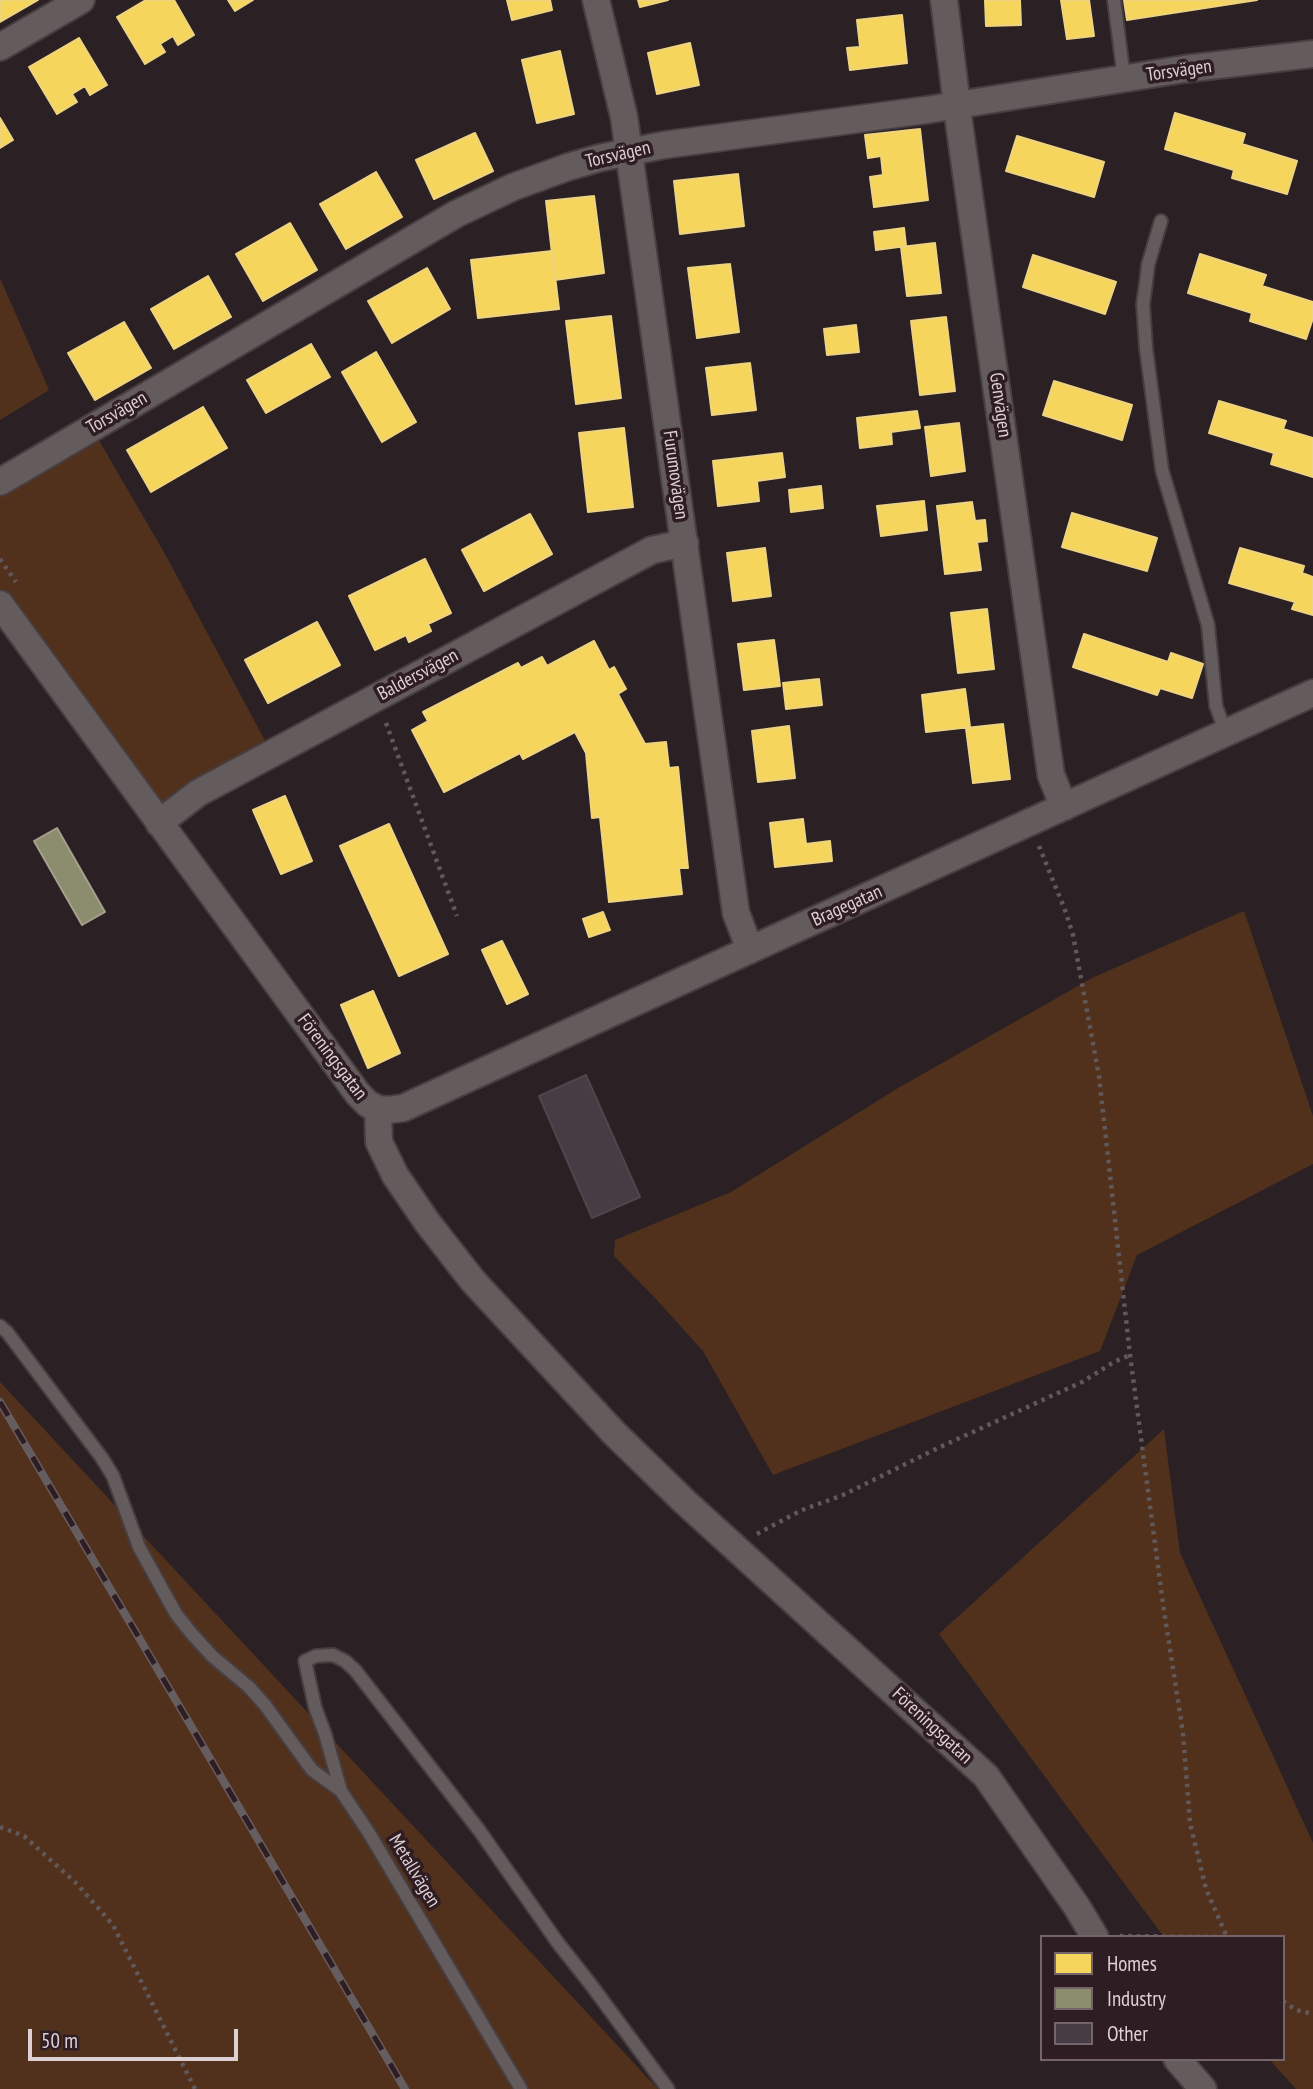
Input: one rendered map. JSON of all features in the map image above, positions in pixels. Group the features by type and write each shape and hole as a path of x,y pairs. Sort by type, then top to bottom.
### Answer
{"street":[{"path":"0,47 81,0"},
{"name":"Furumovägen","path":"596,0 624,117 736,914 750,950"},
{"name":"Genvägen","path":"944,0 1051,775 1064,807"},
{"name":"Torsvägen","path":"0,482 456,214 513,187 568,167 664,145 1184,69 1313,54"},
{"name":"Baldersvägen","path":"159,823 198,793 652,550 685,543"},
{"name":"Föreningsgatan","path":"0,604 358,1094 378,1109 379,1142 395,1175 426,1222 473,1281 614,1433 685,1502 986,1776 1094,1935"},
{"name":"Bragegatan","path":"378,1109 402,1108 1313,693"},
{"path":"1179,2061 1203,2089"}],"lane":[{"path":"1114,0 1124,78"},
{"path":"1161,222 1148,265 1143,304 1146,348 1162,470 1208,625 1216,706 1226,733"},
{"path":"0,1326 102,1458 119,1490 139,1547 176,1614 212,1656 249,1687 265,1705 312,1770 341,1791"},
{"name":"Metallvägen","path":"521,2089 369,1833 341,1791 315,1707 305,1661 333,1655 355,1670 479,1830 558,1943 668,2089"}],"path":[{"path":"387,727 457,916"},
{"path":"1030,823 1073,934 1099,1076 1130,1355 1183,1733 1190,1823 1206,1889 1226,1935"},
{"path":"735,1546 802,1510 843,1495 937,1448 1082,1382 1130,1355"},
{"path":"0,1827 24,1836 77,1884 113,1925 195,2089"},
{"path":"1285,2002 1296,2010 1313,2014"}],"shaded area":[{"path":"0,278 49,390 0,420"},
{"path":"90,425 165,554 270,750 162,819 0,609 0,484"},
{"path":"1244,911 1313,1116 1313,1164 1137,1255 1100,1351 773,1475 703,1351 614,1256 615,1240 731,1192 898,1088 1094,977"},
{"path":"0,1382 2,1384 658,2089 0,2089"},
{"path":"1164,1429 1180,1553 1313,1843 1313,2089 1296,2089 1271,2061 1285,2061 1285,1935 1163,1935 939,1634"}],"building: Homes":[{"path":"0,0 38,0 0,22"},
{"path":"146,0 174,0 194,35 178,45 173,36 160,44 165,52 145,64 117,17"},
{"path":"228,0 253,0 235,11"},
{"path":"507,0 550,0 552,10 512,20"},
{"path":"638,0 668,0 640,7"},
{"path":"985,0 1020,0 1021,25 986,26"},
{"path":"1061,0 1089,0 1094,36 1067,39"},
{"path":"1124,0 1257,0 1127,20"},
{"path":"902,15 907,63 850,70 847,48 860,47 857,20"},
{"path":"79,38 107,85 90,95 85,86 72,94 77,102 57,114 29,67"},
{"path":"690,43 699,85 657,94 648,53"},
{"path":"560,51 574,114 537,123 522,60"},
{"path":"1175,113 1245,134 1242,144 1297,161 1287,194 1232,178 1234,170 1165,149"},
{"path":"0,118 13,140 0,148"},
{"path":"920,129 928,200 874,207 870,177 883,175 881,156 868,158 865,135"},
{"path":"475,133 493,171 434,199 416,160"},
{"path":"1017,136 1104,162 1094,197 1006,171"},
{"path":"376,172 402,217 346,249 320,204"},
{"path":"738,174 744,226 680,234 674,181"},
{"path":"594,196 604,273 555,280 546,201"},
{"path":"290,223 317,270 263,301 236,254"},
{"path":"904,228 906,246 876,250 874,232"},
{"path":"935,243 941,293 907,296 901,247"},
{"path":"552,251 559,309 478,318 471,260"},
{"path":"1200,254 1266,275 1262,286 1313,302 1313,318 1306,339 1250,321 1252,313 1188,293"},
{"path":"1033,255 1116,282 1105,314 1023,287"},
{"path":"730,264 739,332 697,338 688,268"},
{"path":"427,268 450,309 392,343 368,301"},
{"path":"208,276 231,317 174,349 151,309"},
{"path":"611,316 621,398 576,404 566,321"},
{"path":"946,317 955,391 920,395 911,321"},
{"path":"124,322 151,368 95,400 68,353"},
{"path":"856,325 859,352 827,355 824,329"},
{"path":"311,344 330,377 266,413 247,380"},
{"path":"376,352 416,422 382,442 342,372"},
{"path":"750,363 756,410 712,415 706,368"},
{"path":"1054,381 1132,405 1122,440 1043,415"},
{"path":"1219,401 1286,421 1283,429 1313,438 1313,477 1271,464 1274,453 1209,433"},
{"path":"203,407 227,448 151,492 127,450"},
{"path":"917,411 920,428 891,432 892,444 860,448 857,418"},
{"path":"959,423 965,471 931,476 925,427"},
{"path":"624,428 633,507 588,512 579,433"},
{"path":"782,453 785,477 757,481 759,501 718,506 713,461"},
{"path":"821,486 823,508 791,512 789,490"},
{"path":"924,501 927,530 881,536 877,506"},
{"path":"972,502 975,521 985,520 987,541 977,542 981,570 945,574 937,506"},
{"path":"1072,513 1157,538 1147,571 1062,547"},
{"path":"530,514 552,554 484,591 462,550"},
{"path":"765,548 771,596 733,601 727,553"},
{"path":"1240,548 1304,566 1302,573 1313,577 1313,615 1292,609 1295,602 1229,583"},
{"path":"425,559 451,613 428,624 431,631 409,642 406,635 375,650 349,596"},
{"path":"987,609 994,669 958,673 951,613"},
{"path":"317,622 340,665 268,703 245,660"},
{"path":"1084,634 1168,662 1171,653 1203,664 1192,698 1160,688 1157,695 1073,667"},
{"path":"774,640 780,686 744,690 738,644"},
{"path":"594,641 609,670 614,667 626,689 618,694 645,744 666,742 669,768 678,767 688,868 679,868 682,894 609,902 600,817 592,818 586,753 575,732 523,759 520,753 444,792 412,730 428,721 423,712 518,663 521,668 542,657 547,666"},
{"path":"819,679 822,705 786,709 783,683"},
{"path":"965,689 970,727 926,732 922,695"},
{"path":"1003,724 1010,779 973,783 966,728"},
{"path":"789,726 795,778 758,782 752,731"},
{"path":"285,796 312,861 281,874 253,810"},
{"path":"803,819 806,844 830,841 832,861 775,867 770,823"},
{"path":"389,824 448,954 399,976 340,846"},
{"path":"603,912 610,930 589,937 583,919"},
{"path":"502,941 528,994 507,1004 482,950"},
{"path":"373,991 400,1053 368,1068 341,1005"}],"building: Industry":[{"path":"57,828 105,912 82,925 34,841"}],"building: Other":[{"path":"586,1075 640,1197 592,1218 539,1096"}],"railway":[{"path":"0,1402 405,2089"}]}
